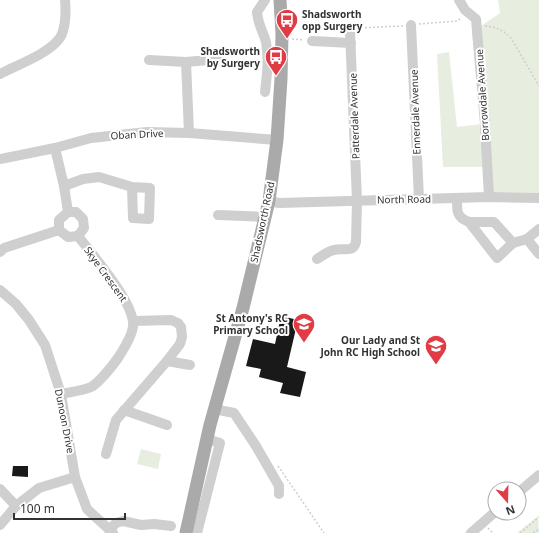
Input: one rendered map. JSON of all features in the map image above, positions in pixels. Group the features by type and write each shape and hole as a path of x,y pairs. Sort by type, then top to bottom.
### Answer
{"main road":[{"name":"Shadsworth Road","path":"186,533 214,409 242,308 269,201 277,140 281,79 282,34 280,0"}],"street":[{"path":"0,74 43,52 60,39 66,19 65,0"},
{"path":"265,0 257,12 258,22 265,41 268,66 265,92"},
{"path":"459,0 465,10 476,19 477,25"},
{"name":"Ennerdale Avenue","path":"411,25 419,199"},
{"name":"Borrowdale Avenue","path":"477,25 489,197"},
{"name":"Patterdale Avenue","path":"317,259 332,250 349,250 354,248 356,242 357,200 350,31"},
{"path":"312,41 351,43"},
{"path":"149,60 186,62 219,59"},
{"path":"186,62 189,133"},
{"name":"Oban Drive","path":"0,159 55,148 91,138 147,132 189,133 277,140"},
{"path":"55,148 64,186 68,212"},
{"path":"64,186 83,179 98,177 132,188"},
{"name":"North Road","path":"269,201 278,203 489,197 539,198"},
{"path":"457,198 457,213 469,222 497,258 513,243 527,239 539,229"},
{"path":"68,212 76,212 84,219 84,228 78,236 68,237 59,230 59,220 68,212"},
{"path":"218,215 265,217"},
{"path":"469,222 494,222 513,243"},
{"path":"0,252 4,248 59,230"},
{"name":"Skye Crescent","path":"78,236 123,297 130,310 133,320"},
{"path":"527,239 539,254"},
{"name":"Dunoon Drive","path":"0,290 16,304 29,320 45,345 61,394 75,477 87,509 111,531"},
{"path":"61,394 91,386 112,366 128,343 133,328 133,320 171,320 178,324 182,330 181,341 167,361 116,420 106,454"},
{"path":"167,361 190,365"},
{"path":"214,409 234,413 256,446 279,486 279,494"},
{"path":"124,410 167,426"},
{"path":"197,533 220,443 207,439"},
{"path":"0,525 16,506 39,488 75,477"},
{"path":"527,487 538,479"},
{"path":"0,489 16,506"},
{"path":"471,533 487,519"},
{"path":"111,531 116,523 123,521 141,525 154,524 171,526"}],"path":[{"path":"477,25 496,27 505,32 511,38 539,86"},
{"path":"282,34 288,38 312,41"},
{"path":"278,465 324,533"},
{"path":"520,533 539,517"},
{"path":"533,533 539,529"}],"shaded area":[{"path":"498,0 539,0 539,198 489,197 485,167 443,167 437,54 449,52 457,127 481,124 472,32 500,13"},
{"path":"141,449 161,454 158,469 137,464"},
{"path":"538,516 539,533 517,533"}],"building":[{"path":"281,316 298,320 287,367 306,372 300,397 280,393 283,383 259,377 261,369 246,366 253,339 275,344"},
{"path":"13,466 28,466 28,477 12,476"}],"place":[{"name":"Shadsworth opp Surgery","path":"287,40"},
{"name":"Shadsworth by Surgery","path":"276,76"},
{"name":"St Antony's RC Primary School","path":"304,344"},
{"name":"Our Lady and St John RC High School","path":"436,366"}]}
